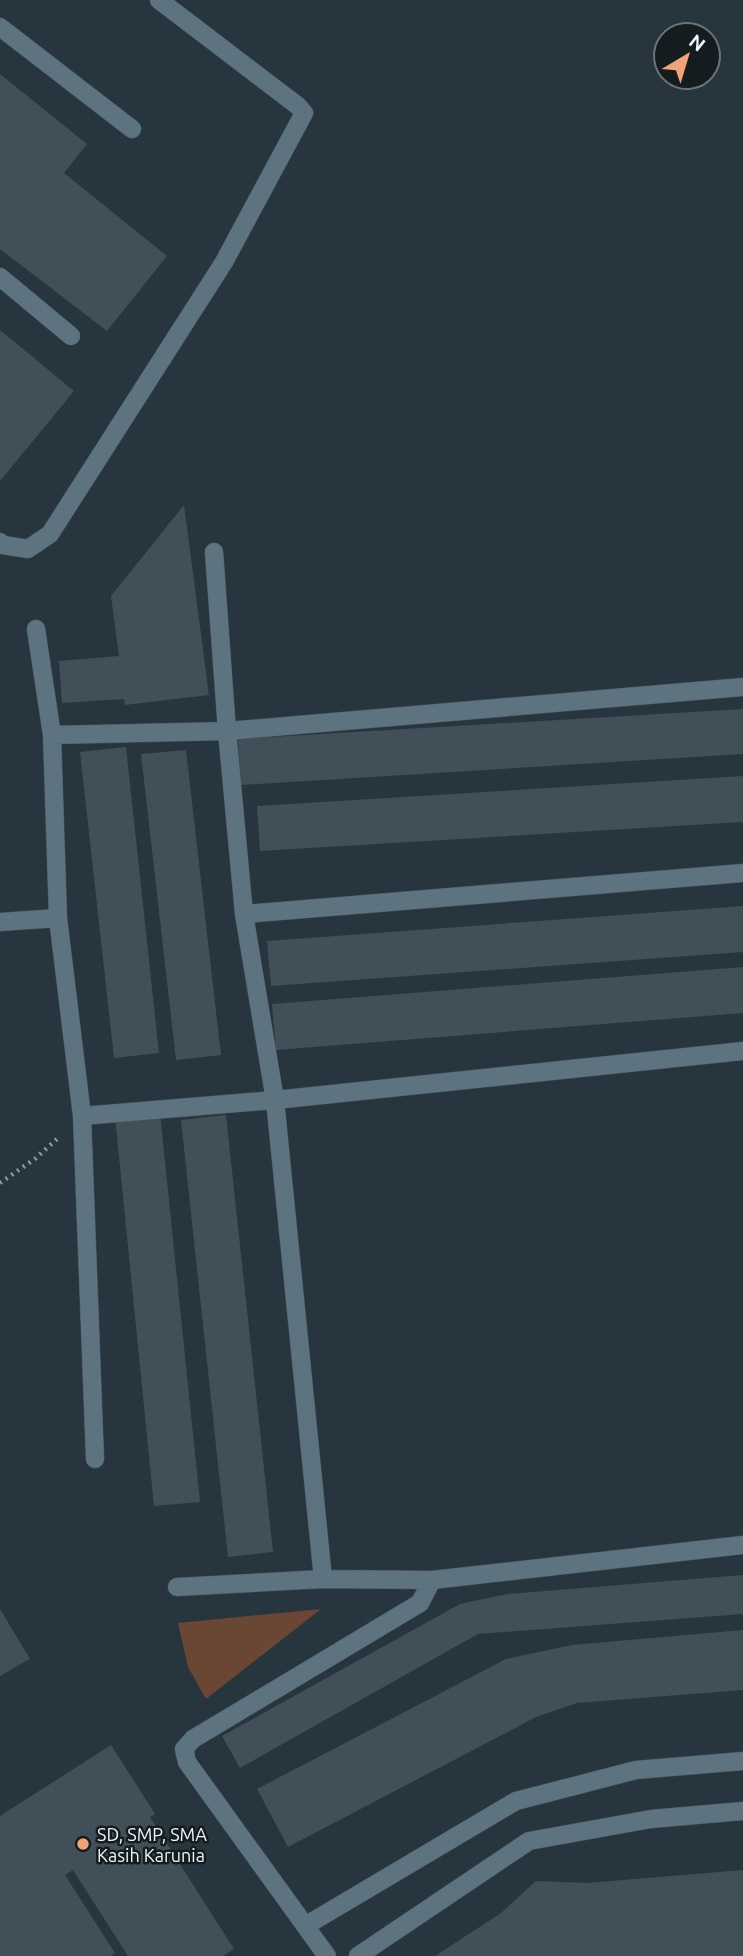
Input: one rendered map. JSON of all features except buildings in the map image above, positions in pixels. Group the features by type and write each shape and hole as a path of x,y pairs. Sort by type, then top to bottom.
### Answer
{"street":[{"path":"0,542 3,545 28,549 50,534 224,262 304,113 299,106 159,0"},
{"path":"0,27 132,129"},
{"path":"0,277 71,336"},
{"path":"214,552 244,914 275,1100 323,1579"},
{"path":"36,629 52,735 58,918 82,1116 95,1459"},
{"path":"52,735 227,731 743,687"},
{"path":"244,914 743,873"},
{"path":"0,922 58,918"},
{"path":"82,1116 275,1100 743,1051"},
{"path":"177,1587 323,1579 432,1580 743,1545"},
{"path":"327,1956 187,1762 184,1749 193,1739 420,1603 432,1580"},
{"path":"305,1926 516,1801 636,1770 743,1761"},
{"path":"358,1956 529,1841 651,1819 743,1811"}],"path":[{"path":"0,1183 36,1158 82,1116"}],"shaded area":[{"path":"321,1609 206,1699 188,1667 178,1623"}],"place":[{"name":"SD, SMP, SMA Kasih Karunia","path":"83,1844"}]}
